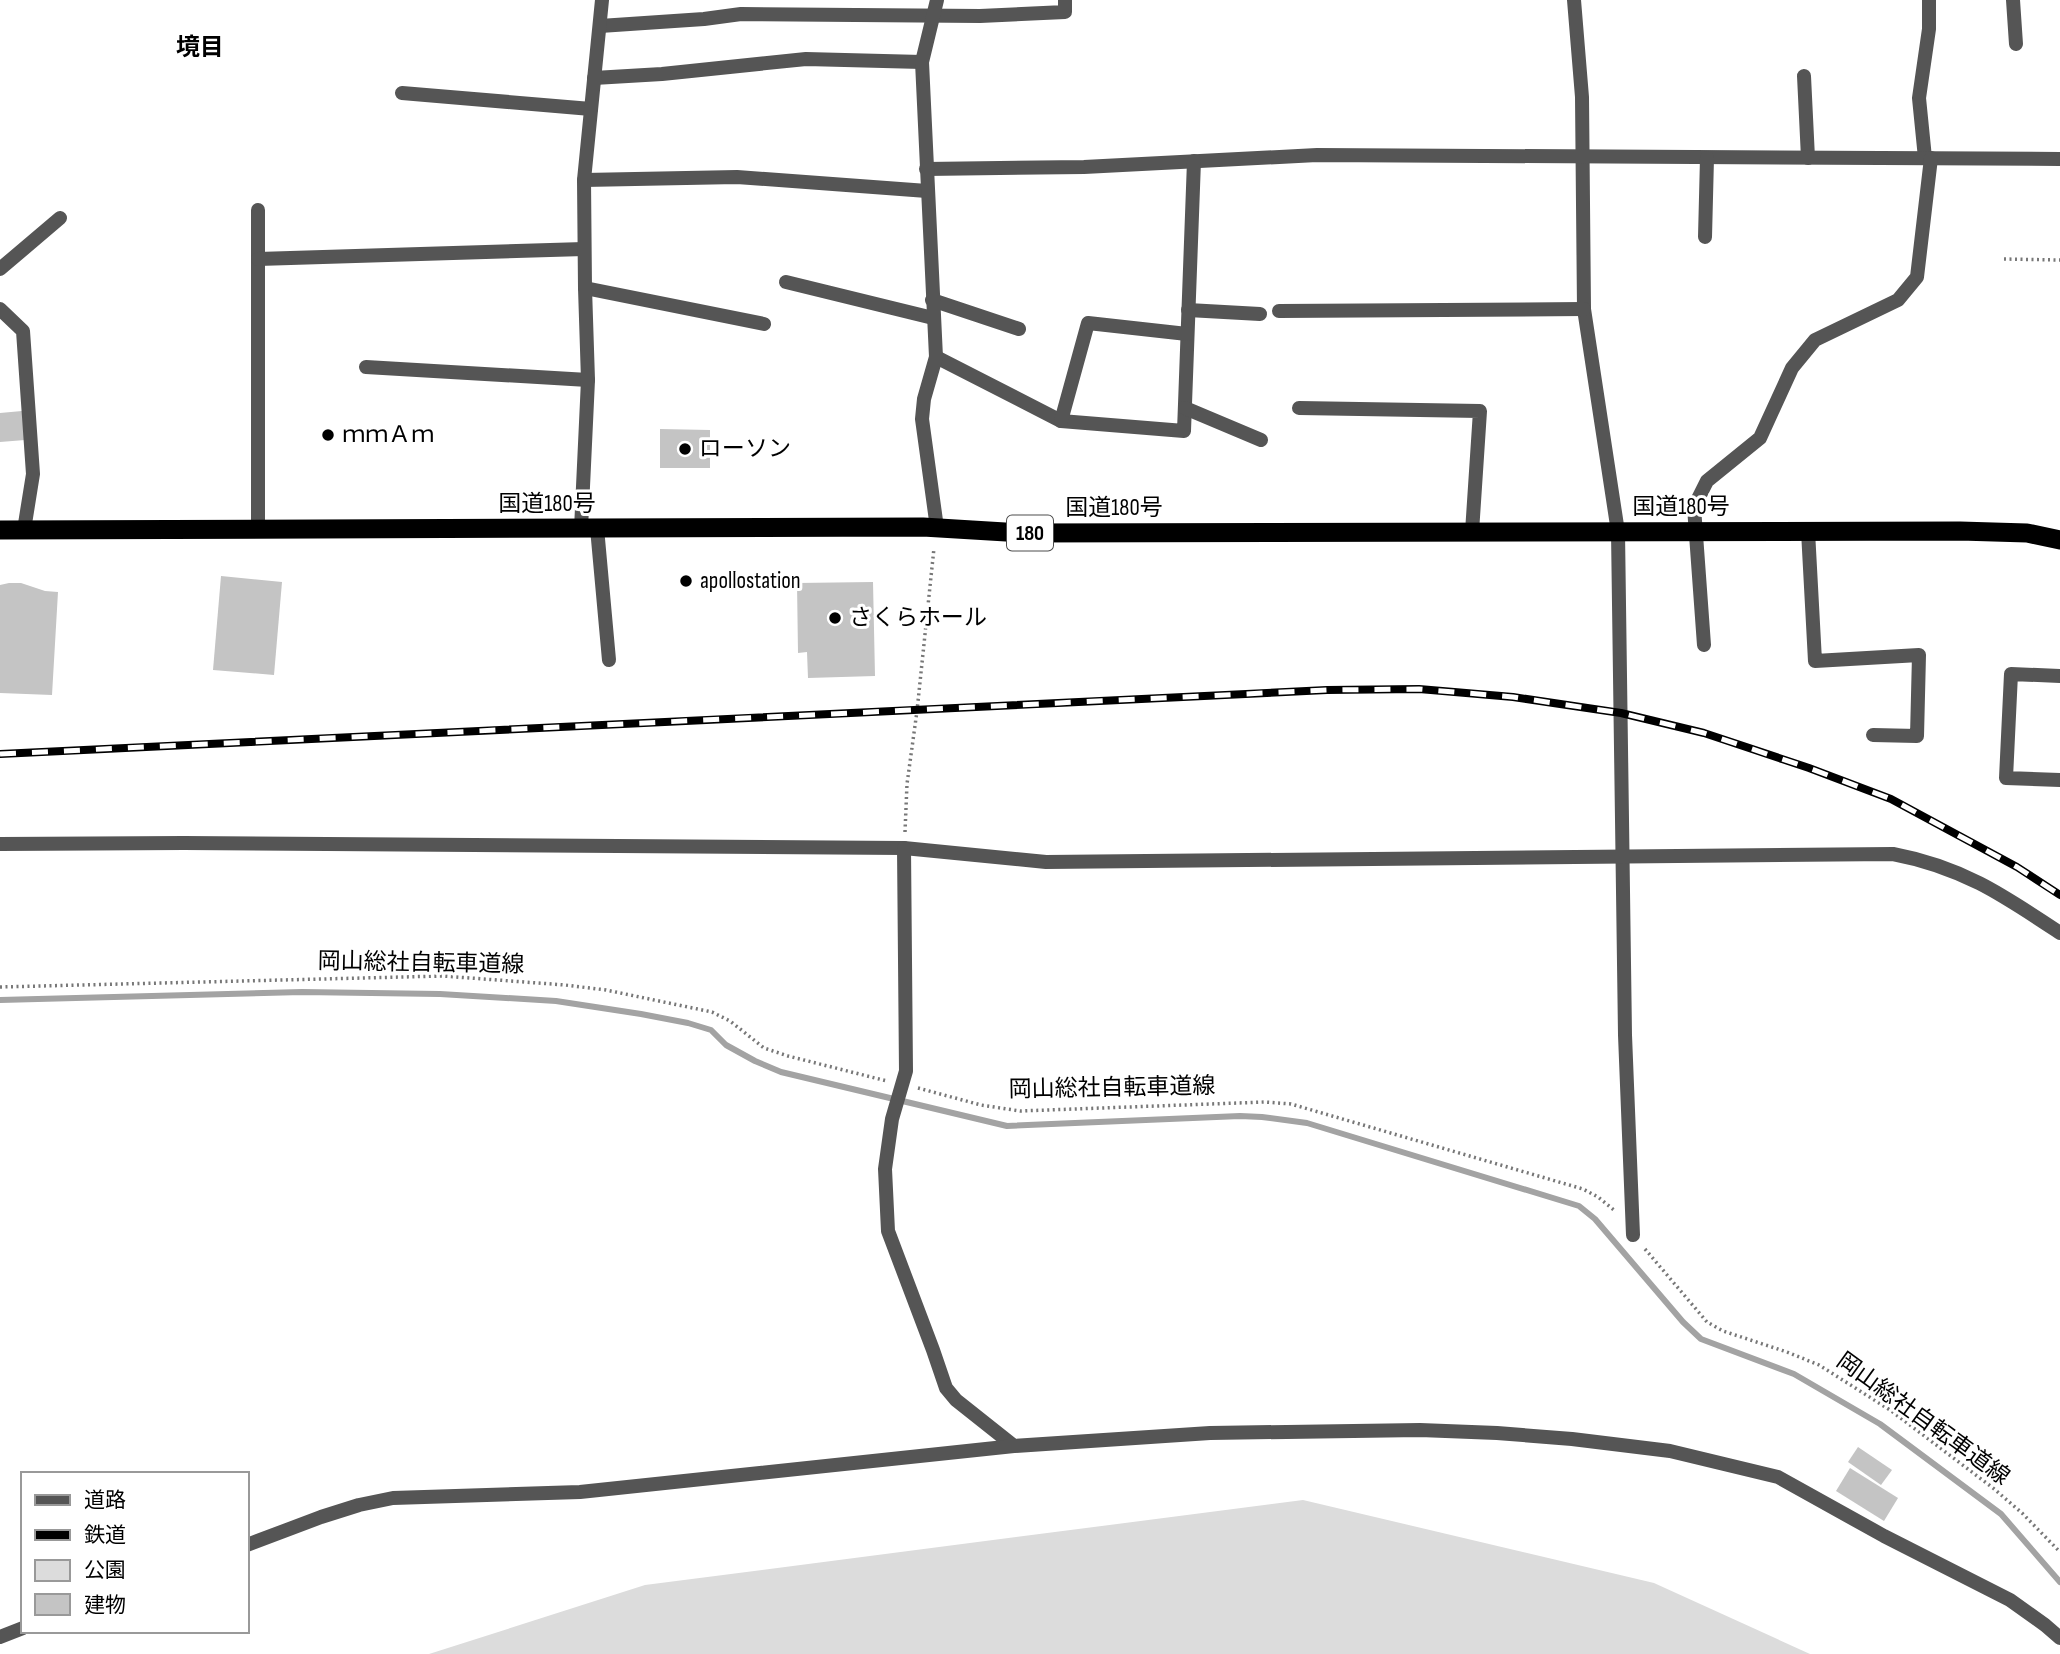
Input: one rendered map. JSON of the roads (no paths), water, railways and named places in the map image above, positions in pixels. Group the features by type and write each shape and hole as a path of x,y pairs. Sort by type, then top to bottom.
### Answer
{"highway":[{"name":"国道180号","path":"0,530 937,528 1021,533 1995,531 2027,533 2060,540"}],"street":[{"path":"602,0 584,180 584,288 589,528 609,660"},
{"path":"937,0 922,62 936,357 924,399 922,419 937,528"},
{"path":"600,26 741,14 980,16 1065,12 1065,0"},
{"path":"1574,0 1582,97 1584,309 1618,532 1625,1035 1633,1234"},
{"path":"1704,645 1695,507 1706,481 1760,438 1792,368 1815,341 1898,300 1917,277 1928,158 1919,97 1929,29 1928,0"},
{"path":"2014,0 2016,44"},
{"path":"594,78 806,59 922,62"},
{"path":"1804,76 1808,158"},
{"path":"402,93 591,109"},
{"path":"926,169 1084,167 1317,155 2060,159"},
{"path":"1705,237 1707,158"},
{"path":"936,357 1061,421 1184,431 1194,161"},
{"path":"584,180 737,177 928,191"},
{"path":"258,210 258,529"},
{"path":"0,269 60,218"},
{"path":"258,260 584,249"},
{"path":"786,282 933,318"},
{"path":"584,288 764,324"},
{"path":"932,300 1019,329"},
{"path":"0,309 23,331 33,474 24,530"},
{"path":"1279,311 1584,309"},
{"path":"1188,310 1259,314"},
{"path":"1061,421 1088,323 1187,334"},
{"path":"366,368 588,380"},
{"path":"1185,408 1261,440"},
{"path":"1299,408 1480,411 1472,532"},
{"path":"1808,531 1815,661 1919,655 1917,736 1872,735"},
{"path":"2060,676 2011,674 2006,778 2060,780"},
{"path":"0,844 904,848 1045,862 1892,854 1923,860 1959,872 1990,888 2060,933"},
{"path":"904,848 906,1071 892,1119 885,1169 888,1231 946,1388 956,1400 1014,1446"},
{"path":"248,1545 321,1517 393,1498 580,1492 1014,1446 1210,1433 1420,1430 1510,1434 1670,1451 1778,1477 2010,1600 2060,1638"},
{"path":"0,1637 21,1629"}],"waterway":[{"path":"0,1000 302,992 440,994 556,1001 688,1023 711,1030 726,1045 781,1072 1007,1126 1240,1116 1307,1123 1579,1206 1595,1219 1683,1322 1701,1339 1794,1374 1880,1424 2001,1514 2060,1582"}],"railway":[{"path":"0,754 1327,690 1419,689 1513,697 1621,713 1704,733 1891,799 2017,867 2060,895"}],"place":[{"name":"ｍｍＡｍ","path":"328,435"},
{"name":"ローソン","path":"685,449"},
{"name":"apollostation","path":"686,581"},
{"name":"さくらホール","path":"835,618"}],"district":[{"name":"境目","path":"200,47"}]}
